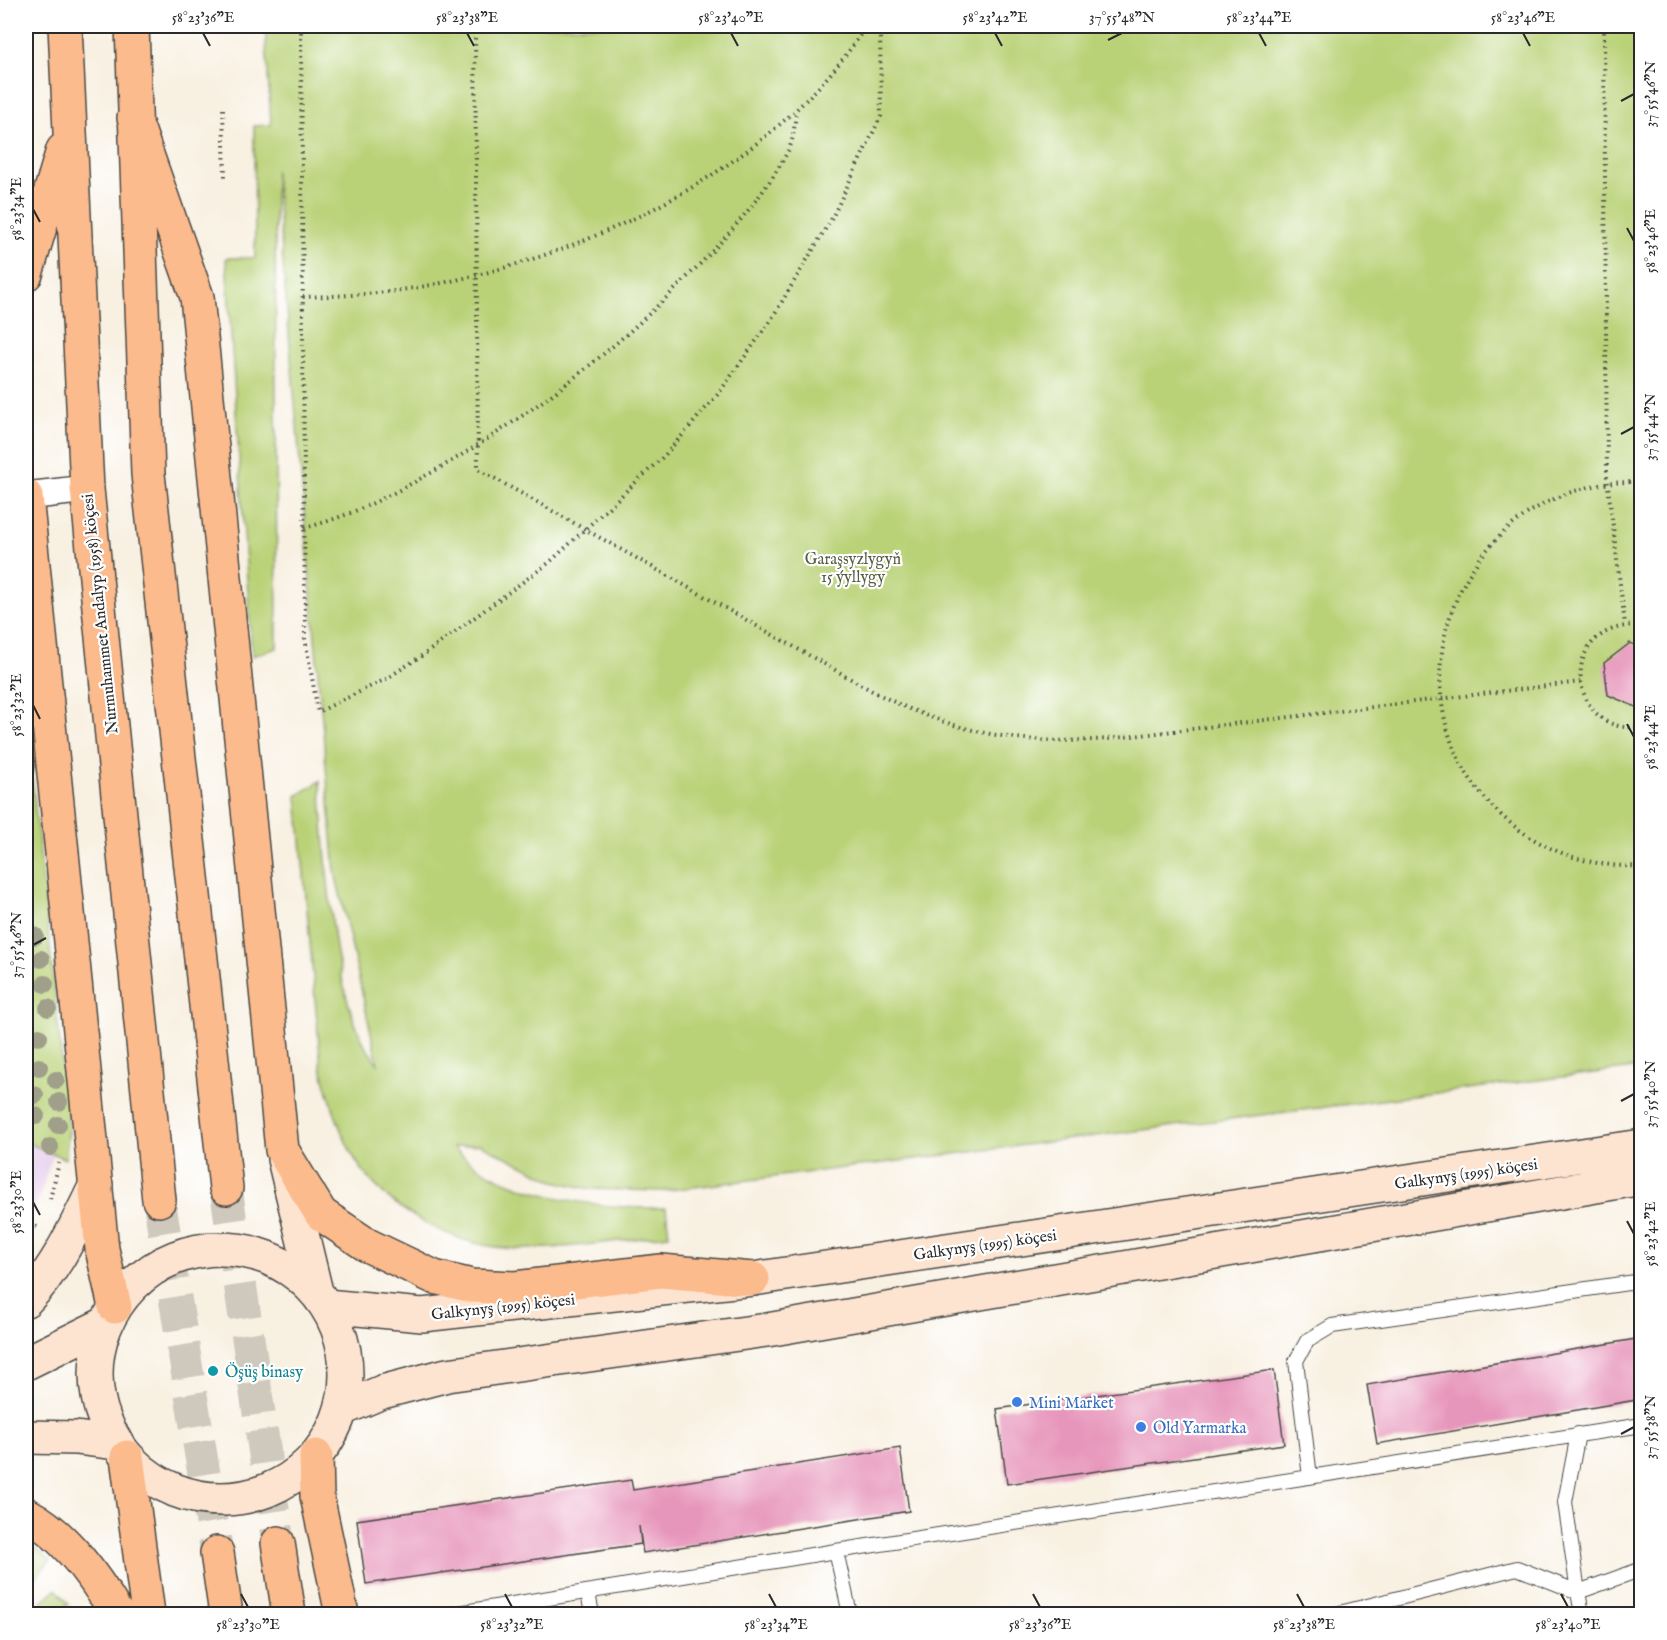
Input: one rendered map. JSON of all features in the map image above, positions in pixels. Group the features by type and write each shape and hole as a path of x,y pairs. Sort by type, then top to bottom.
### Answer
{"main road":[{"name":"Nurmuhammet Andalyp (1958) köçesi","path":"65,26 87,489 159,1200"},
{"path":"132,26 148,474 226,1188"},
{"path":"26,1437 76,1438 121,1450 153,1480 186,1495 221,1500 257,1495 274,1488 304,1469 316,1456 336,1426 346,1391 342,1338 321,1299 282,1150 197,297 134,118"},
{"path":"26,274 71,125"},
{"path":"26,496 102,1250 111,1315"},
{"name":"Galkynyş (1995) köçesi","path":"321,1299 423,1315 753,1279 1641,1146"},
{"path":"282,1150 321,1214 367,1245 435,1277 472,1286 515,1288 661,1271 753,1279"},
{"name":"Galkynyş (1995) köçesi","path":"342,1409 382,1392 447,1375 767,1330 1641,1178"},
{"path":"26,1300 36,1290 66,1244 96,1185"},
{"path":"148,1614 121,1450 101,1410 96,1384 97,1357 111,1315 126,1293 153,1269 185,1254 221,1249 256,1254 289,1268 321,1299"},
{"path":"26,1363 111,1315"},
{"path":"316,1456 317,1496 342,1614"},
{"path":"26,1514 80,1561 101,1587 117,1614"},
{"path":"278,1543 289,1614"},
{"path":"217,1553 226,1614"}],"street":[{"path":"26,496 87,489"}],"lane":[{"path":"1310,1477 1296,1361 1307,1341 1332,1326 1641,1281"},
{"path":"452,1614 836,1551 1641,1425"},
{"path":"1578,1434 1565,1502 1582,1614"},
{"path":"836,1551 850,1614"},
{"path":"1336,1614 1517,1569 1578,1592 1641,1569"},
{"path":"588,1593 592,1614"}],"path":[{"path":"301,26 305,638 318,712 386,679 515,589 588,529 665,455 719,393 771,321 832,218 881,116 880,26"},
{"path":"475,26 478,469 876,693 925,716 987,735 1065,742 1098,740 1580,682"},
{"path":"303,297 393,291 477,274 559,249 653,208 735,158 797,111 832,73 866,26"},
{"path":"1604,26 1608,484 1625,624"},
{"path":"223,109 225,177"},
{"path":"304,528 333,521 408,486 526,415 607,352 717,247 750,208 789,148 797,111"},
{"path":"1641,482 1587,488 1545,503 1508,528 1477,560 1465,580 1447,621 1440,665 1441,699 1448,731 1466,772 1478,790 1509,822 1546,847 1567,856 1611,865 1641,866"},
{"path":"1641,625 1625,624 1610,628 1596,637 1586,651 1580,666 1580,682 1584,698 1593,711 1606,721 1622,726 1640,726 1641,755"},
{"path":"26,1220 38,1228"}],"shaded area":[{"path":"26,794 59,1138 26,1235"}],"green space":[{"name":"Garaşsyzlygyň 15 ýyllygy","path":"265,26 1641,26 1641,1067 662,1191 590,1189 554,1181 480,1144 453,1147 474,1164 524,1189 553,1197 611,1206 666,1208 669,1235 557,1248 519,1249 473,1242 427,1224 387,1197 370,1180 350,1151 331,1103 321,1067 297,796 320,781 328,888 340,970 362,1039 378,1064 335,872 275,170 277,648 252,656 226,258 255,258 254,126 271,125"},
{"path":"26,719 69,1131 65,1159 26,1142"},
{"path":"26,1540 50,1560 35,1579 26,1572"},
{"path":"56,1589 69,1604 52,1614 26,1614 26,1597 37,1606"}],"building":[{"path":"1630,643 1642,648 1642,706 1638,708 1608,695 1604,663"},
{"path":"1642,1338 1642,1399 1377,1444 1367,1385"},
{"name":"Old Yarmarka","path":"1274,1370 1284,1444 1007,1484 997,1409"},
{"path":"900,1448 909,1511 643,1553 639,1526 641,1544 366,1584 357,1520 631,1480 633,1490"}],"tunnel":[{"path":"226,1188 278,1543"},
{"path":"159,1200 217,1553"}],"place":[{"name":"Öşüş binasy","path":"213,1371"},
{"name":"Mini Market","path":"1017,1402"},
{"name":"Old Yarmarka","path":"1141,1427"}]}
